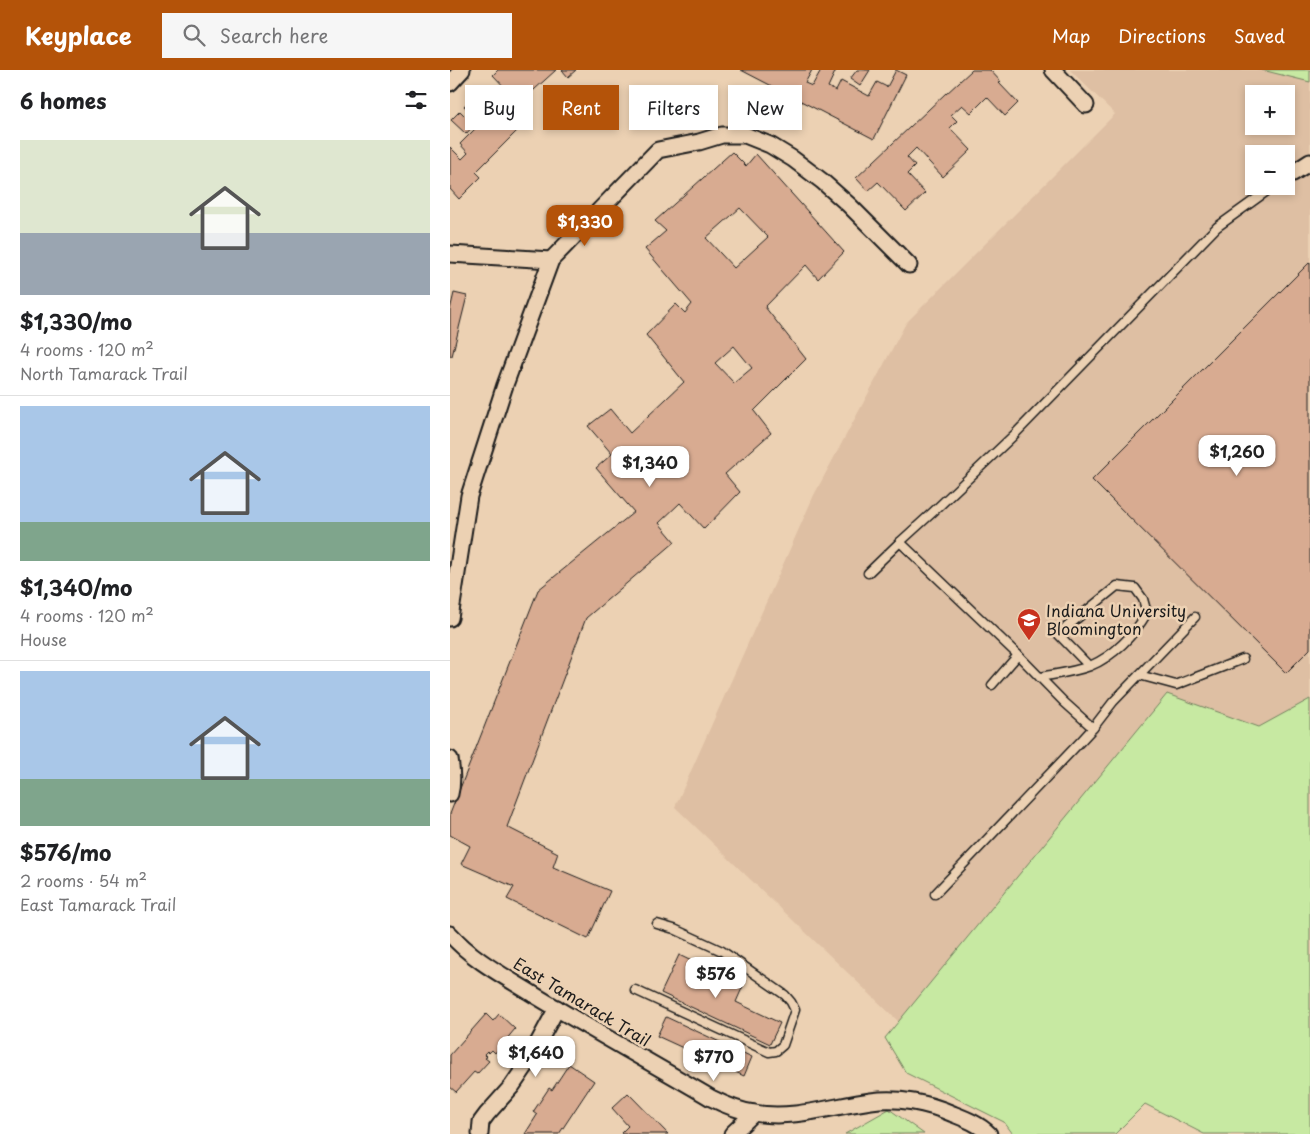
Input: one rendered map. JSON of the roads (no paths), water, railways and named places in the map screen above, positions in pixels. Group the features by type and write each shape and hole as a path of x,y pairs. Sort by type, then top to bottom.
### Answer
{"street":[{"path":"450,83 462,70"},
{"path":"1053,70 1086,105"},
{"path":"450,618 470,496 505,385 551,260 658,150 699,142 722,134 745,135 770,145 793,159 822,181 909,265"},
{"path":"1295,172 1310,162"},
{"path":"450,254 551,260"},
{"path":"450,759 452,787 450,794"},
{"name":"East Tamarack Trail","path":"450,934 462,947 479,960 557,1008 731,1108 754,1113 794,1114 873,1100 902,1100 943,1110 983,1128 989,1134"},
{"path":"480,1134 481,1122 512,1086 525,1067 557,1008"},
{"path":"732,1134 754,1113"}],"lane":[{"path":"868,573 1013,436 1217,228 1262,195"},
{"path":"900,542 1093,728"},
{"path":"1040,677 1089,666 1110,656 1139,626 1147,613 1143,599 1135,588 1117,586 1058,634 1089,666"},
{"path":"935,894 1081,742 1113,702 1195,617"},
{"path":"992,685 1018,655"},
{"path":"1139,675 1176,685 1243,659"},
{"path":"635,990 769,1052 776,1051 783,1045 795,1010 785,996 722,951 674,929 657,924"}],"place":[{"name":"Indiana University Bloomington","path":"1029,641"}]}
